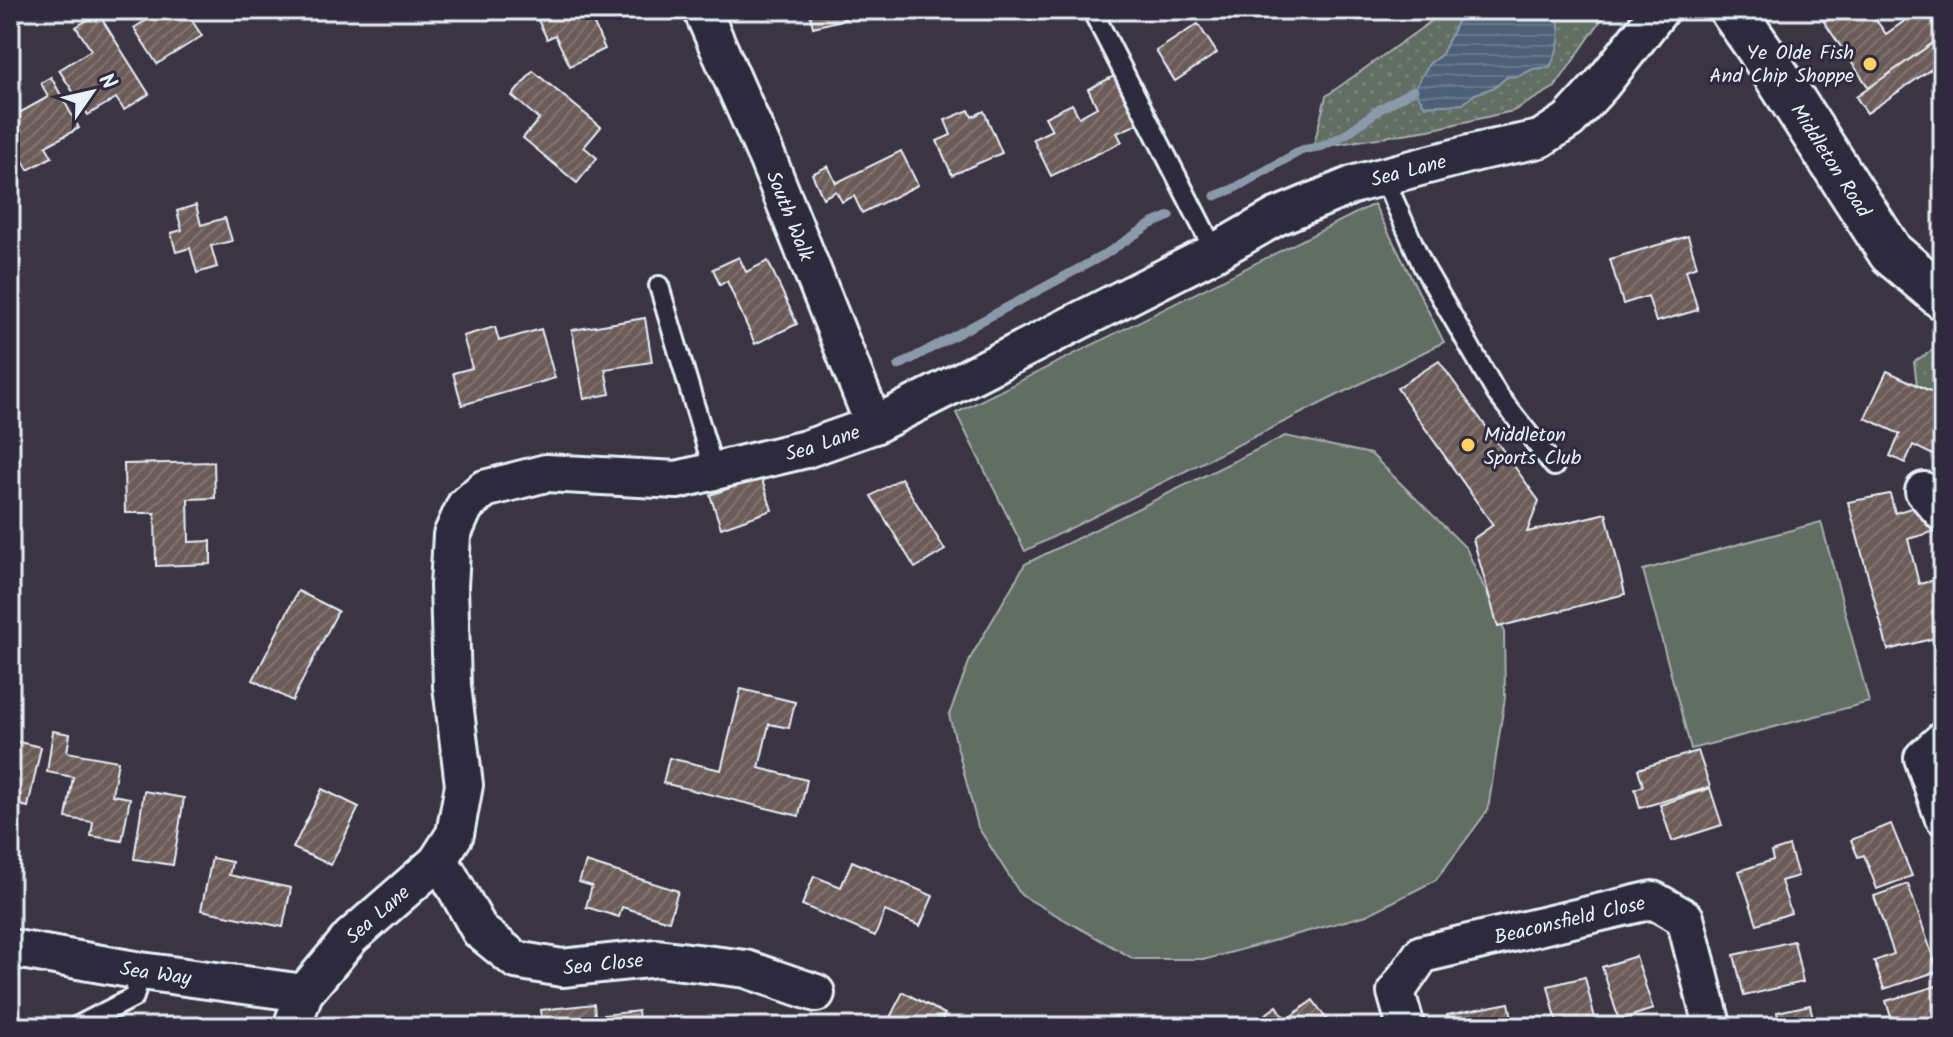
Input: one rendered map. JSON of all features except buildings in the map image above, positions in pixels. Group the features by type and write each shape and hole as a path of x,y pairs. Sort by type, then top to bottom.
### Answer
{"main road":[{"name":"Middleton Road","path":"1732,10 1891,253 1943,297"}],"street":[{"name":"South Walk","path":"702,10 768,160 874,425"},
{"name":"Sea Lane","path":"292,1027 304,993 351,937 437,862 455,834 464,785 452,686 449,586 452,535 465,506 484,489 546,473 677,480 806,449 874,425 1215,252 1276,217 1355,184 1540,139 1569,120 1602,84 1660,10"},
{"path":"1943,740 1923,758 1943,816"},
{"name":"Sea Close","path":"437,862 448,874 480,931 516,960 562,968 657,958 746,969 816,993"},
{"name":"Beaconsfield Close","path":"1406,1027 1396,992 1422,954 1653,900 1685,918 1712,1025"},
{"name":"Sea Way","path":"10,948 141,971 304,993"}],"lane":[{"path":"1092,10 1215,252"},
{"path":"1383,176 1423,266 1497,394 1554,466"},
{"path":"659,286 714,471"},
{"path":"76,1027 134,997 141,971"}],"green space":[{"path":"1447,10 1608,10 1555,87 1513,111 1429,130 1313,148 1326,96"},
{"path":"1374,204 1444,342 1025,551 956,413"},
{"path":"1943,333 1943,397 1917,385 1914,362 1934,349"},
{"path":"1285,436 1371,454 1466,548 1504,630 1505,697 1488,810 1436,880 1367,915 1207,959 1134,959 1021,895 978,827 949,715 971,657 1025,564"},
{"path":"1821,522 1869,702 1691,749 1643,570"}],"water":[{"path":"1473,10 1556,10 1559,39 1550,67 1507,77 1463,104 1425,106 1414,90 1429,64 1442,54 1457,22"}],"waterway":[{"path":"1215,196 1302,150 1323,146 1346,134 1380,109 1414,90"},
{"path":"898,366 1170,216"}],"place":[{"name":"Ye Olde Fish And Chip Shoppe","path":"1870,64"},
{"name":"Middleton Sports Club","path":"1468,445"}]}
